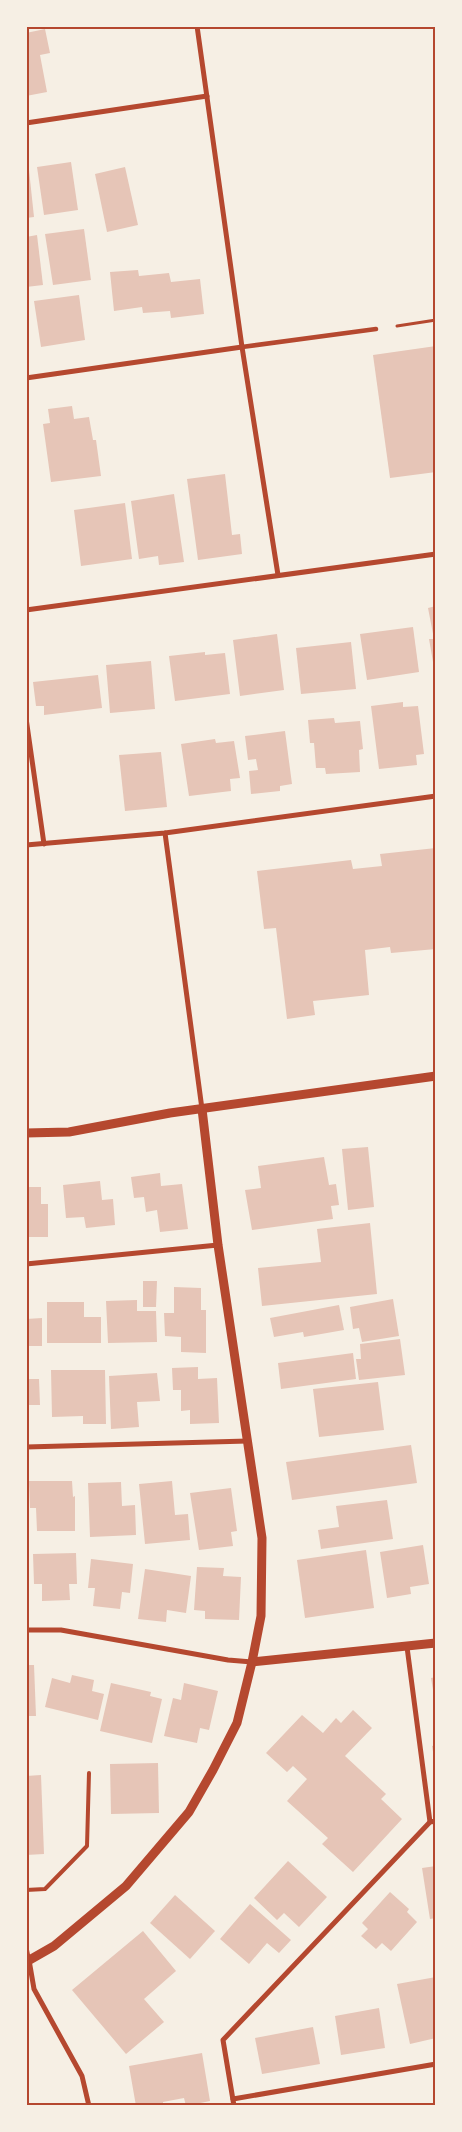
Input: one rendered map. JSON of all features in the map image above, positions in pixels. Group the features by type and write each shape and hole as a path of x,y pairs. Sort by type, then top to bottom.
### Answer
{"street":[{"path":"198,26 242,347 278,575"},
{"path":"26,123 207,96"},
{"path":"26,378 376,329"},
{"path":"26,610 436,554"},
{"path":"26,718 44,844"},
{"path":"26,845 165,833 436,796"},
{"path":"89,2106 82,2076 34,1988 28,1961 54,1946 126,1886 189,1812 237,1723 261,1616 262,1538 249,1441 218,1246 202,1109 165,833"},
{"path":"26,1133 70,1132 202,1109 436,1076"},
{"path":"26,1264 218,1246"},
{"path":"26,1447 249,1441"},
{"path":"26,1630 61,1630 228,1660 252,1662 436,1643"},
{"path":"234,2106 222,2040 433,1822 407,1647"},
{"path":"233,2099 436,2064"}],"lane":[{"path":"26,1890 46,1888 87,1846 89,1773"},
{"path":"26,1945 28,1961"}],"path":[{"path":"376,329 436,320"}],"building":[{"path":"45,29 50,53 40,55 47,92 26,96 26,33"},
{"path":"71,162 78,210 44,215 37,167"},
{"path":"125,167 138,225 107,232 95,174"},
{"path":"29,170 34,217 26,218 26,171"},
{"path":"84,229 91,280 53,285 45,234"},
{"path":"37,235 43,285 26,287 26,237"},
{"path":"138,270 139,276 169,273 171,282 200,279 204,314 171,318 170,311 143,313 142,307 114,311 110,272"},
{"path":"79,295 85,340 41,347 34,301"},
{"path":"436,346 436,472 390,478 373,355"},
{"path":"72,406 74,419 89,417 93,440 96,440 101,476 51,482 43,424 50,423 48,409"},
{"path":"225,474 232,535 240,534 242,554 198,560 187,479"},
{"path":"174,494 184,562 159,565 158,556 139,559 131,501"},
{"path":"125,503 132,559 81,566 74,510"},
{"path":"436,606 436,662 433,662 429,639 434,639 428,608"},
{"path":"413,627 419,672 367,680 360,634"},
{"path":"277,634 284,690 240,696 233,640"},
{"path":"351,642 356,689 301,694 296,648"},
{"path":"205,652 205,655 225,653 230,694 175,701 169,656"},
{"path":"151,661 155,709 110,713 106,665"},
{"path":"98,675 102,708 44,715 44,706 36,706 33,682"},
{"path":"403,702 403,707 418,706 424,754 416,755 417,765 379,769 371,706"},
{"path":"334,718 335,723 360,721 363,749 359,750 360,772 326,774 325,768 316,768 314,743 310,743 308,720"},
{"path":"285,731 292,784 280,786 280,791 251,794 249,771 258,770 256,759 248,760 245,736"},
{"path":"215,739 216,743 234,741 240,778 230,779 231,791 189,796 181,744"},
{"path":"161,752 167,807 125,811 119,755"},
{"path":"436,848 436,949 391,953 390,947 365,950 369,995 313,1001 315,1015 287,1019 276,928 264,929 257,871 351,860 353,869 382,866 380,854"},
{"path":"368,1147 374,1207 348,1210 342,1149"},
{"path":"324,1157 329,1185 336,1184 339,1205 331,1206 333,1219 252,1230 245,1190 261,1188 258,1166"},
{"path":"160,1173 161,1186 182,1184 188,1229 160,1232 157,1210 146,1212 144,1197 134,1198 131,1177"},
{"path":"100,1181 102,1200 113,1199 115,1225 86,1228 84,1217 66,1218 63,1185"},
{"path":"26,1187 41,1187 41,1204 48,1204 48,1237 26,1237"},
{"path":"370,1223 377,1294 262,1306 258,1268 321,1262 317,1229"},
{"path":"143,1281 157,1281 156,1307 143,1307"},
{"path":"174,1287 201,1288 201,1310 206,1310 206,1353 181,1352 181,1337 165,1336 164,1313 174,1313"},
{"path":"393,1299 399,1336 362,1342 359,1328 353,1329 350,1307"},
{"path":"137,1300 137,1311 156,1311 157,1342 108,1343 106,1301"},
{"path":"47,1302 84,1302 84,1317 101,1317 101,1343 47,1343"},
{"path":"339,1305 344,1330 304,1337 303,1332 274,1337 270,1318"},
{"path":"42,1318 42,1346 26,1346 26,1319"},
{"path":"400,1339 405,1375 359,1380 356,1359 361,1359 360,1344"},
{"path":"353,1353 356,1379 281,1389 278,1363"},
{"path":"198,1367 198,1379 217,1378 219,1423 190,1424 190,1410 181,1411 181,1390 173,1390 172,1368"},
{"path":"51,1370 105,1370 106,1424 83,1424 83,1416 52,1417"},
{"path":"157,1373 160,1401 137,1402 139,1427 111,1429 109,1376"},
{"path":"26,1379 39,1379 40,1405 26,1405"},
{"path":"378,1382 384,1430 319,1437 313,1389"},
{"path":"411,1445 417,1483 292,1500 286,1462"},
{"path":"29,1481 72,1481 73,1497 75,1496 75,1531 37,1531 36,1508 30,1508"},
{"path":"172,1481 175,1515 188,1514 190,1540 145,1544 139,1484"},
{"path":"121,1482 122,1506 135,1505 136,1535 90,1537 88,1483"},
{"path":"231,1488 237,1531 231,1532 233,1546 199,1550 190,1493"},
{"path":"387,1500 393,1539 321,1549 318,1530 339,1527 336,1506"},
{"path":"423,1545 429,1584 410,1587 411,1594 387,1598 380,1552"},
{"path":"366,1550 374,1608 305,1618 297,1560"},
{"path":"76,1553 77,1584 69,1584 70,1600 42,1601 42,1584 34,1584 33,1554"},
{"path":"91,1559 133,1564 130,1593 122,1592 120,1609 93,1606 95,1588 88,1588"},
{"path":"197,1567 224,1568 223,1576 241,1577 239,1620 205,1619 205,1611 194,1610"},
{"path":"145,1569 191,1576 186,1613 167,1610 166,1622 138,1619"},
{"path":"26,1665 34,1665 36,1716 26,1716"},
{"path":"72,1675 94,1680 92,1691 104,1694 98,1720 45,1707 52,1678 70,1683"},
{"path":"436,1677 436,1702 435,1702 431,1678"},
{"path":"111,1683 151,1692 150,1696 162,1699 152,1743 100,1731"},
{"path":"184,1683 218,1691 209,1730 200,1728 197,1743 164,1736 173,1698 181,1700"},
{"path":"353,1710 372,1728 345,1756 386,1794 381,1799 402,1819 353,1872 322,1844 328,1838 287,1801 307,1779 293,1766 287,1772 266,1753 302,1715 323,1733 336,1718 341,1723"},
{"path":"436,1745 436,1763 435,1763 432,1746"},
{"path":"158,1763 159,1813 111,1814 110,1764"},
{"path":"41,1775 44,1854 26,1855 26,1776"},
{"path":"288,1861 327,1897 299,1927 284,1913 277,1920 254,1898"},
{"path":"436,1866 436,1918 430,1919 422,1868"},
{"path":"390,1892 409,1909 407,1912 417,1922 391,1951 382,1943 376,1949 361,1936 368,1929 362,1923"},
{"path":"175,1895 215,1931 190,1959 150,1923"},
{"path":"250,1904 291,1940 279,1953 267,1943 249,1964 220,1939"},
{"path":"143,1931 176,1971 144,1999 164,2022 126,2054 72,1990"},
{"path":"436,1977 436,2038 410,2044 397,1984"},
{"path":"379,2008 385,2048 341,2055 335,2016"},
{"path":"313,2027 320,2064 262,2074 255,2038"},
{"path":"202,2053 210,2101 186,2106 184,2098 163,2102 163,2106 136,2106 129,2066"}]}
